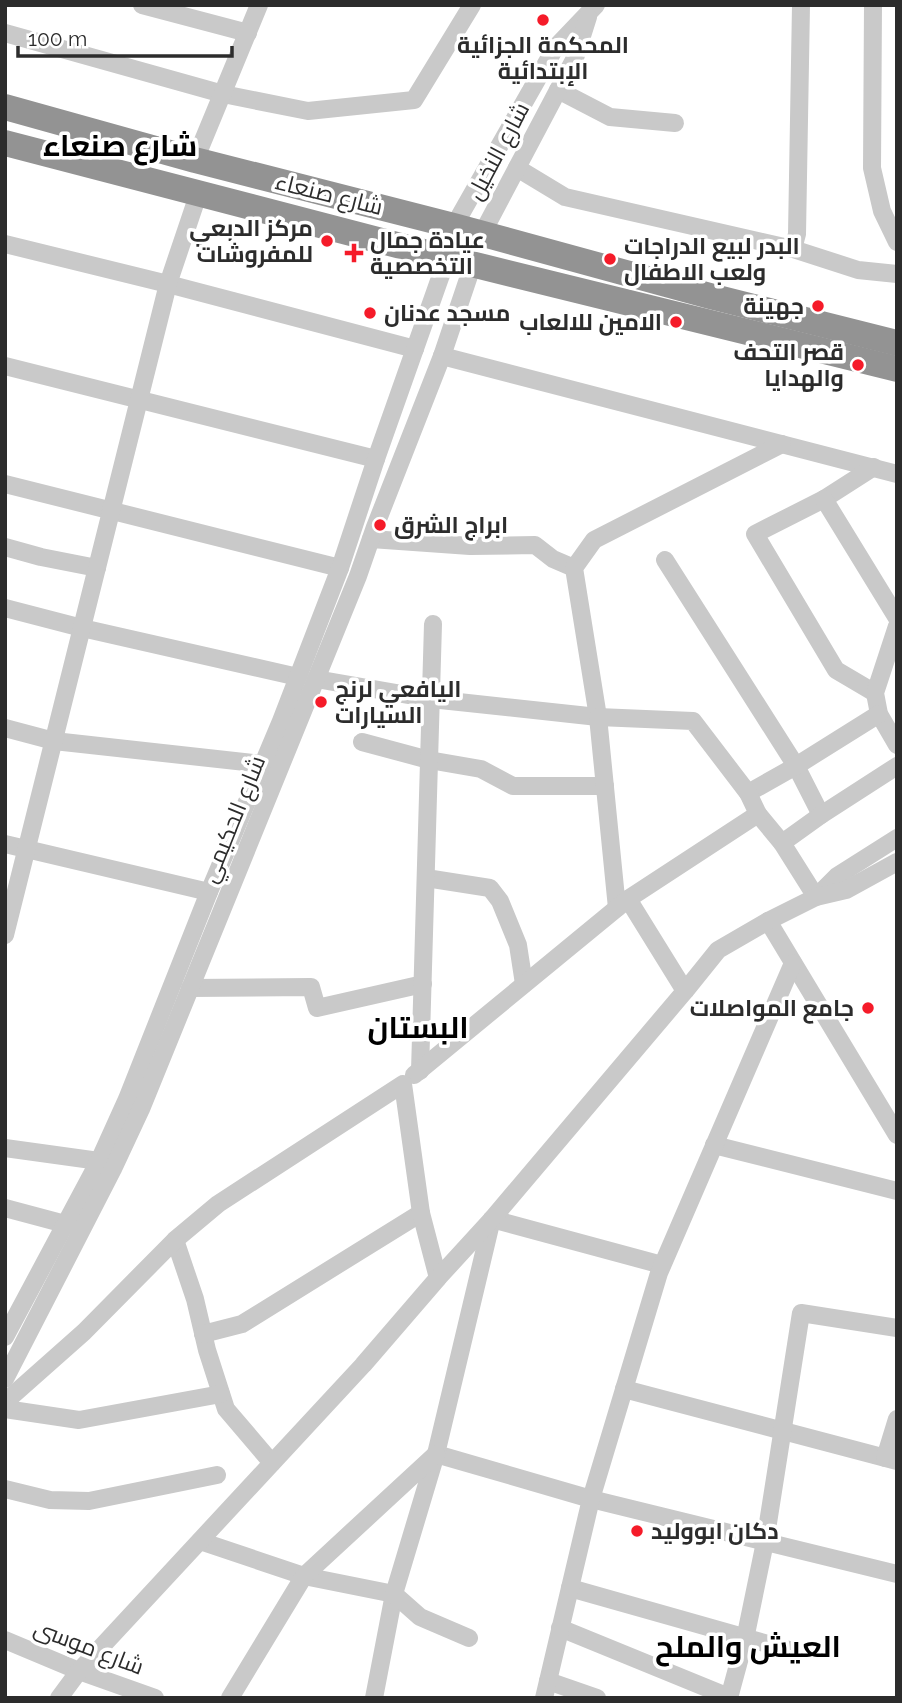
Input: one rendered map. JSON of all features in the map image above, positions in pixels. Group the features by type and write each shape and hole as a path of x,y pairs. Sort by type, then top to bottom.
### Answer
{"highway":[{"name":"شارع صنعاء","path":"5,107 195,160 897,343"},
{"name":"شارع صنعاء","path":"5,143 460,261 897,369"},
{"path":"649,308 660,304 665,293 659,282"},
{"path":"699,320 695,307 701,299 710,296"}],"street":[{"path":"142,5 248,33"},
{"path":"195,160 259,5"},
{"path":"5,33 223,94 308,111 414,100 472,5"},
{"path":"793,249 797,234 801,5"},
{"path":"873,5 872,168 882,211 897,242"},
{"name":"شارع النخيل","path":"482,234 575,58 587,8"},
{"name":"شارع النخيل","path":"454,226 555,48 587,8"},
{"path":"558,90 610,117 675,123"},
{"path":"517,168 565,197 793,249 858,270 897,274"},
{"path":"5,935 168,284 198,192"},
{"path":"5,244 415,349"},
{"name":"شارع الحكيمي","path":"7,1329 99,1161 127,1099 340,568 415,349 460,261"},
{"name":"شارع الحكيمي","path":"5,1380 141,1109 358,576 442,356 460,261"},
{"path":"442,356 897,474"},
{"path":"5,366 376,459"},
{"path":"685,991 622,904 598,717 574,568 594,540 782,444"},
{"path":"874,467 824,499 755,534 836,670 875,693"},
{"path":"5,484 340,568"},
{"path":"824,499 897,618"},
{"path":"371,538 470,546 535,545 553,559 574,568"},
{"path":"5,547 97,568"},
{"path":"665,560 796,766 821,815"},
{"path":"5,608 298,677"},
{"path":"420,1070 433,625"},
{"path":"897,626 875,693 879,714 897,745"},
{"path":"316,679 431,699 598,717 693,721 748,793 758,814 782,843 816,897"},
{"path":"748,793 879,714"},
{"path":"5,728 54,741 263,764"},
{"path":"362,741 429,760 481,769 513,786 605,786"},
{"path":"782,843 897,766"},
{"path":"5,1402 83,1332 176,1240 218,1204 404,1084 622,904 758,814"},
{"path":"816,897 836,876 897,838"},
{"path":"5,844 209,892"},
{"path":"59,1698 79,1671 363,1365 492,1219 718,950 816,897 845,890 897,862"},
{"path":"426,877 490,888 500,901 518,945 524,984"},
{"path":"768,921 897,1135"},
{"path":"597,1698 546,1689 591,1499 662,1265 793,963"},
{"path":"190,988 311,987 317,1008 423,984"},
{"path":"404,1084 421,1213 438,1278"},
{"path":"714,1144 897,1191"},
{"path":"5,1148 99,1161"},
{"path":"5,1208 65,1224"},
{"path":"203,1334 242,1324 421,1213"},
{"path":"492,1219 662,1265"},
{"path":"374,1698 394,1594 436,1454 492,1219"},
{"path":"176,1240 226,1409 272,1463"},
{"path":"560,1628 729,1697 746,1639 765,1542 801,1313 897,1328"},
{"path":"624,1389 891,1459 897,1419"},
{"path":"5,1409 79,1420 221,1394"},
{"path":"436,1454 591,1499 897,1574"},
{"path":"230,1698 304,1576 436,1454"},
{"path":"5,1489 50,1500 89,1501 217,1475"},
{"path":"200,1541 304,1576 394,1594 420,1617 469,1639"},
{"path":"570,1588 796,1652"},
{"name":"شارع موسى","path":"5,1640 79,1671 155,1698"}],"place":[{"name":"المحكمة الجزائية الإبتدائية","path":"543,20"},
{"name":"مركز الدبعي للمفروشات","path":"327,241"},
{"name":"عيادة جمال التخصصية","path":"354,253"},
{"name":"البدر لبيع الدراجات ولعب الاطفال","path":"610,259"},
{"name":"جهينة","path":"818,306"},
{"name":"مسجد عدنان","path":"370,313"},
{"name":"الامين للالعاب","path":"676,322"},
{"name":"قصر التحف والهدايا","path":"858,365"},
{"name":"ابراج الشرق","path":"380,525"},
{"name":"اليافعي لرنج السيارات","path":"321,702"},
{"name":"جامع المواصلات","path":"868,1008"},
{"name":"دكان ابووليد","path":"637,1531"}],"district":[{"name":"شارع صنعاء","path":"120,146"},
{"name":"البستان","path":"418,1028"},
{"name":"العيش والملح","path":"748,1647"}]}
